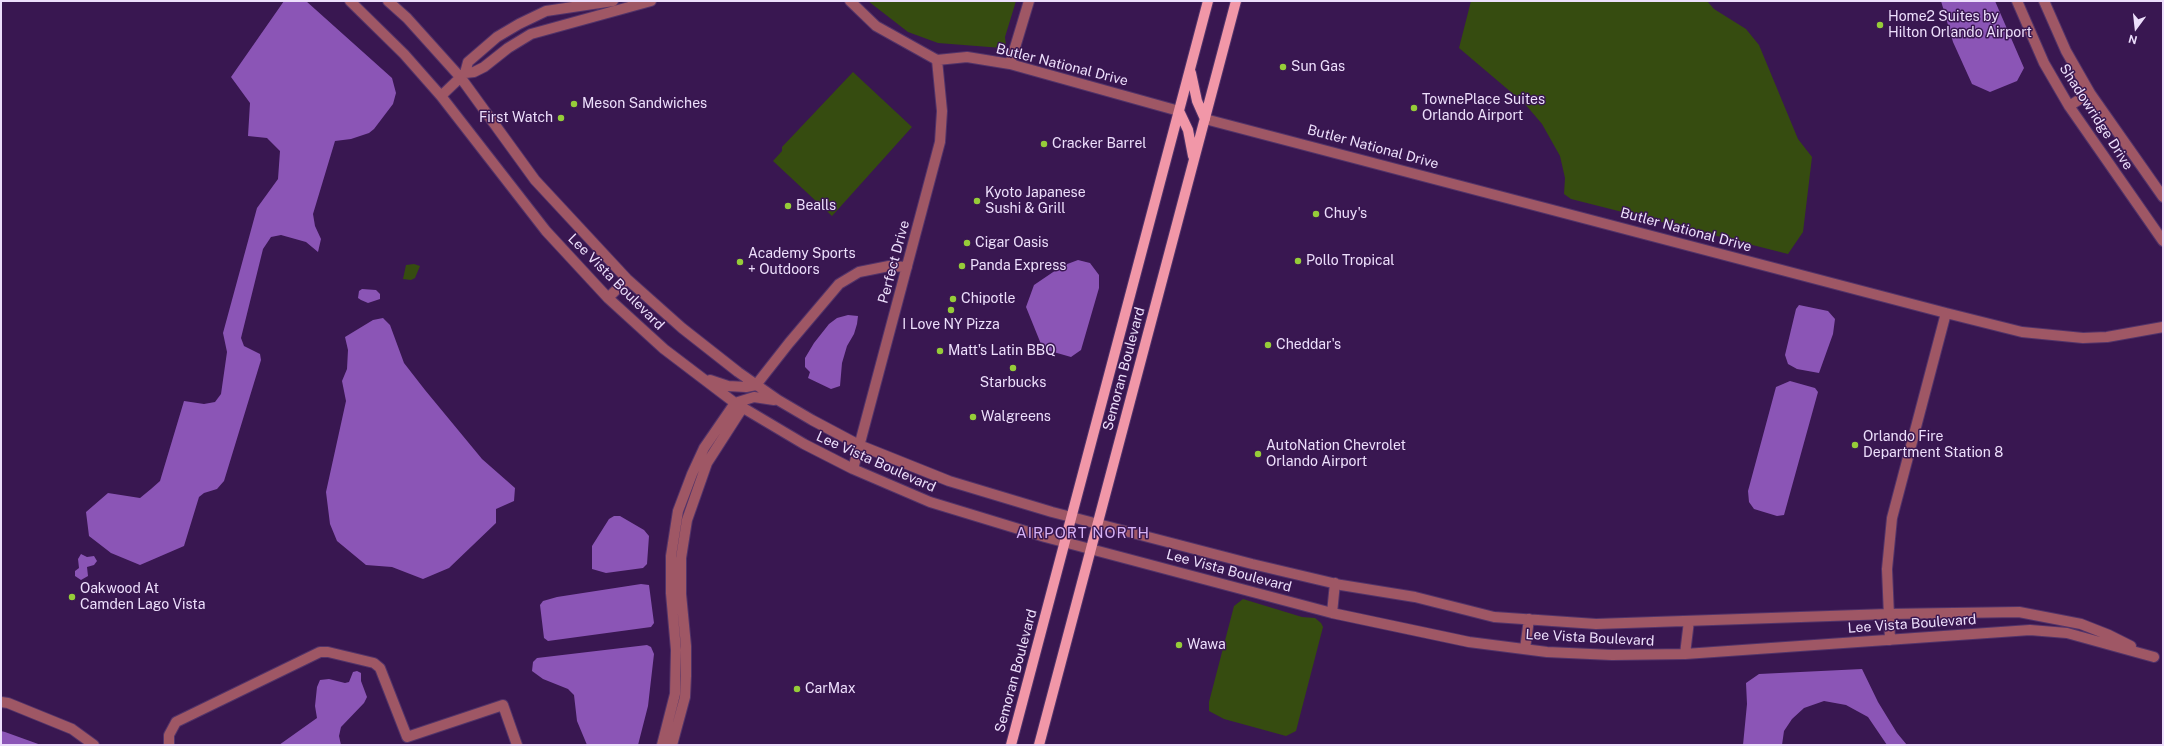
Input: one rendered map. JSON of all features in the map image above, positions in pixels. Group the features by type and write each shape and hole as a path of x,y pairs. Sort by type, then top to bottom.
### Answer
{"main road":[{"name":"Semoran Boulevard","path":"1011,745 1208,1"},
{"name":"Semoran Boulevard","path":"1039,745 1236,1"},
{"path":"1191,69 1197,101 1205,118"},
{"path":"1179,111 1188,130 1194,162"}],"street":[{"name":"Lee Vista Boulevard","path":"350,1 404,54 441,96 546,231 608,298 664,349 739,405 804,444 853,469 930,502 1065,542 1332,613 1412,631 1525,649 1612,655 1685,654 2030,630 2067,633 2158,659"},
{"name":"Lee Vista Boulevard","path":"388,1 407,18 463,75 535,180 627,279 687,333 778,400 859,445 949,481 1071,517 1252,564 1335,583 1414,597 1494,617 1596,624 2002,611 2039,614 2081,624 2109,634 2158,659"},
{"path":"441,96 463,75 468,62 497,36 546,11 613,1"},
{"path":"463,75 484,67 508,48 531,34 652,1"},
{"path":"850,1 876,26 937,60"},
{"path":"1010,64 1029,1"},
{"name":"Shadowridge Drive","path":"2017,1 2044,62 2069,106 2163,241"},
{"name":"Shadowridge Drive","path":"2044,1 2066,51 2090,93 2163,197"},
{"name":"Butler National Drive","path":"937,60 967,57 1010,64 1179,111"},
{"name":"Perfect Drive","path":"853,469 940,142 942,111 937,60"},
{"path":"2069,106 2090,93"},
{"name":"Butler National Drive","path":"1205,118 2022,332 2072,338 2107,337 2163,327"},
{"path":"701,377 728,386 746,387 756,385 798,331 839,284 860,272 889,266 907,267"},
{"path":"608,298 627,279"},
{"path":"1890,640 1887,569 1892,518 1946,313"},
{"path":"662,745 675,694 676,650 671,593 671,556 678,511 704,448 739,405 754,397 778,400"},
{"path":"672,745 684,697 686,676 686,646 680,594 681,558 687,520 707,463 739,405"},
{"path":"1332,613 1335,583"},
{"path":"1525,649 1529,619"},
{"path":"1685,654 1689,621"},
{"path":"169,745 169,735 176,722 320,652 328,652 374,663 380,668 406,737 503,705 517,745"},
{"path":"1,702 8,703 72,730 94,745"}],"green space":[{"path":"868,1 1016,1 1005,37 1006,46 1002,48 938,43 908,32"},
{"path":"1471,1 1707,1 1714,9 1746,29 1759,45 1798,139 1812,157 1803,232 1788,254 1571,199 1564,194 1565,178 1560,156 1542,124 1525,104 1459,48"},
{"path":"853,72 912,127 832,216 773,161 782,151 782,147"},
{"path":"414,264 420,266 415,278 411,280 403,279 406,265"},
{"path":"1243,599 1302,617 1315,618 1323,627 1296,731 1286,736 1224,719 1209,711 1209,702 1234,606"}],"shaded area":[{"path":"284,1 306,1 392,78 396,93 393,104 374,129 369,133 351,139 335,141 313,214 315,226 321,239 318,252 306,242 281,235 271,237 263,249 241,338 244,346 260,354 261,360 224,481 217,489 204,493 199,497 184,546 140,565 111,553 89,536 86,512 108,493 140,498 151,489 160,481 184,401 204,404 215,402 221,394 227,352 223,333 257,208 278,179 280,151 267,138 248,136 250,103 231,77"},
{"path":"1941,1 1995,1 2024,68 2017,81 1990,92 1972,84 1953,42"},
{"path":"1078,260 1090,263 1099,275 1099,288 1081,350 1071,357 1043,349 1026,307 1034,285 1062,266"},
{"path":"362,289 376,290 380,294 380,299 368,303 361,300 358,298 359,291"},
{"path":"1799,305 1828,311 1835,319 1833,334 1819,373 1797,369 1788,364 1785,355 1796,309"},
{"path":"848,315 858,316 857,324 854,334 847,346 842,363 840,386 831,389 808,378 810,372 805,367 805,358 814,343 829,324 837,318"},
{"path":"383,318 390,325 404,363 482,459 515,488 514,501 496,509 496,523 449,568 423,579 392,567 366,565 337,541 330,524 326,492 346,401 342,381 347,369 348,350 345,337 373,320"},
{"path":"1790,381 1815,388 1818,392 1784,515 1777,516 1754,509 1749,502 1748,491 1776,387"},
{"path":"614,516 620,516 644,530 649,536 647,564 643,568 606,573 592,569 592,546 609,519"},
{"path":"81,554 87,557 94,556 97,561 94,565 87,567 88,576 81,580 75,576 75,571 79,568 78,559"},
{"path":"641,584 649,585 654,623 651,627 548,641 544,638 540,605 543,601 557,597"},
{"path":"647,645 651,647 654,654 648,706 638,745 587,745 577,721 574,695 568,689 543,679 532,671 533,662 537,658"},
{"path":"1862,669 1878,702 1897,733 1907,745 1887,745 1868,717 1846,705 1824,701 1804,708 1792,719 1784,731 1782,745 1743,745 1747,704 1746,683 1759,674"},
{"path":"357,671 361,673 361,681 367,697 364,703 341,727 339,736 341,745 279,745 317,718 315,706 317,687 320,680 329,679 345,683 349,682 353,672"},
{"path":"1,731 5,732 41,745 1,745"}],"place":[{"name":"Home2 Suites by Hilton Orlando Airport","path":"1880,25"},
{"name":"Sun Gas","path":"1283,67"},
{"name":"Meson Sandwiches","path":"574,104"},
{"name":"TownePlace Suites Orlando Airport","path":"1414,108"},
{"name":"First Watch","path":"561,118"},
{"name":"Cracker Barrel","path":"1044,144"},
{"name":"Kyoto Japanese Sushi & Grill","path":"977,201"},
{"name":"Bealls","path":"788,206"},
{"name":"Chuy's","path":"1316,214"},
{"name":"Cigar Oasis","path":"967,243"},
{"name":"Pollo Tropical","path":"1298,261"},
{"name":"Academy Sports + Outdoors","path":"740,262"},
{"name":"Panda Express","path":"962,266"},
{"name":"Chipotle","path":"953,299"},
{"name":"I Love NY Pizza","path":"951,310"},
{"name":"Cheddar's","path":"1268,345"},
{"name":"Matt's Latin BBQ","path":"940,351"},
{"name":"Starbucks","path":"1013,368"},
{"name":"Walgreens","path":"973,417"},
{"name":"Orlando Fire Department Station 8","path":"1855,445"},
{"name":"AutoNation Chevrolet Orlando Airport","path":"1258,454"},
{"name":"Oakwood At Camden Lago Vista","path":"72,597"},
{"name":"Wawa","path":"1179,645"},
{"name":"CarMax","path":"797,689"}],"district":[{"name":"AIRPORT NORTH","path":"1083,533"}]}
